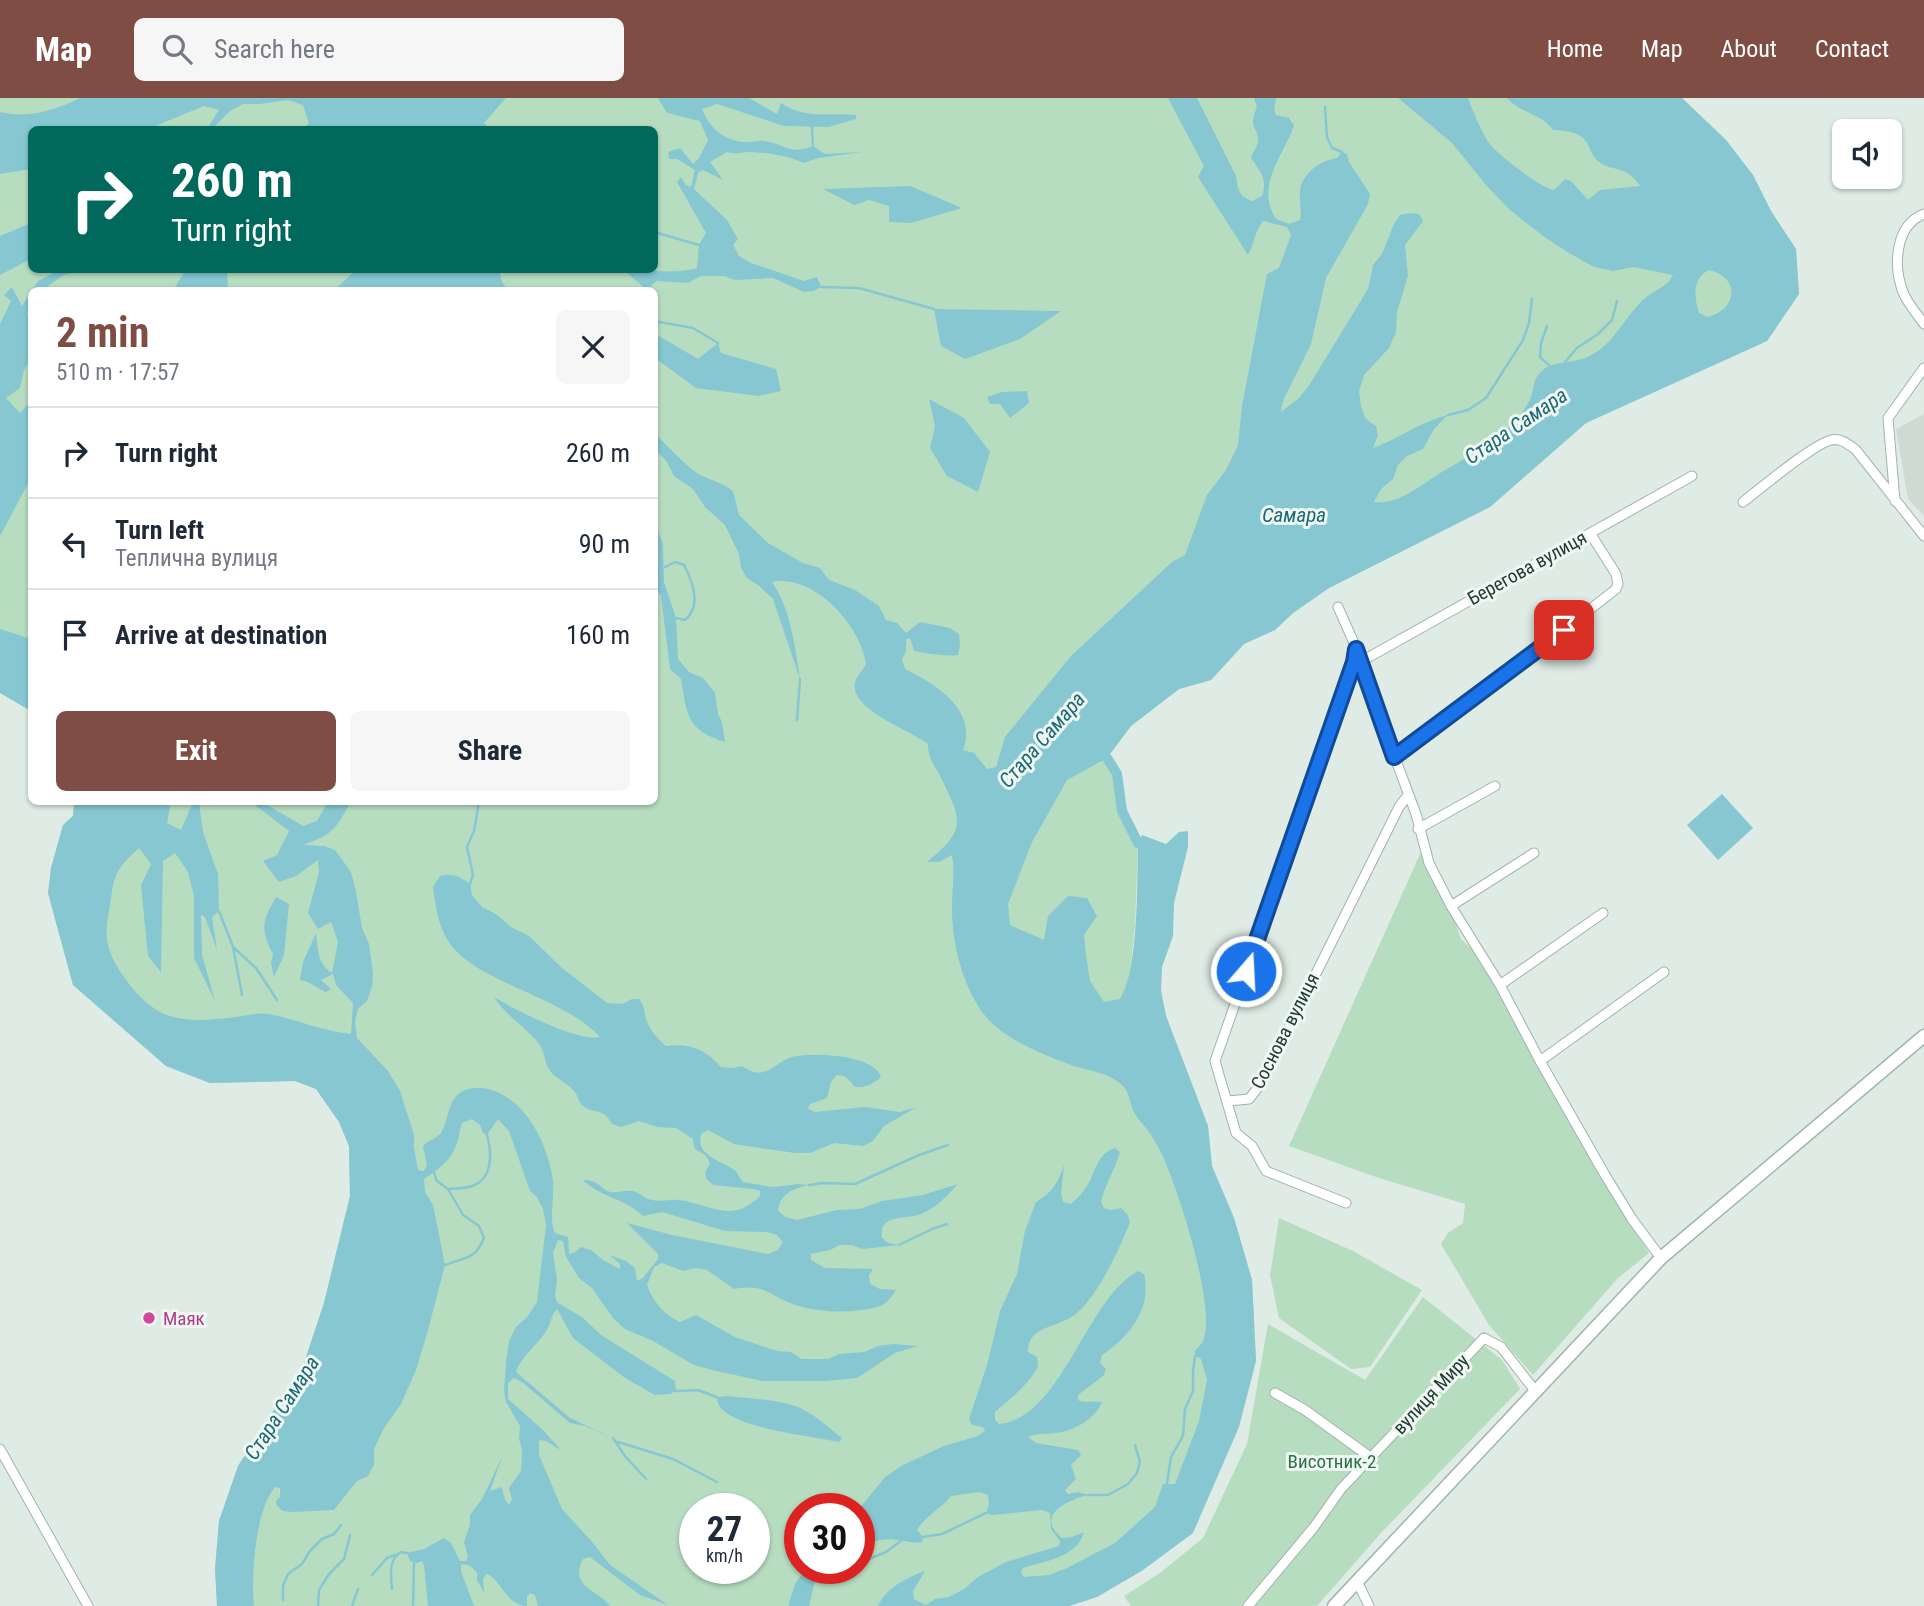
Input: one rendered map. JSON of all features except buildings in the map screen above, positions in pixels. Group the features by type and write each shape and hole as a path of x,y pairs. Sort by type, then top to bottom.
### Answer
{"street":[{"path":"1924,214 1914,218 1901,237 1898,264 1903,295 1924,324"},
{"path":"1895,503 1888,418 1924,368"},
{"path":"1743,502 1814,449 1831,440 1843,441 1856,450 1895,503 1924,536"},
{"name":"Берегова вулиця","path":"1362,661 1692,476"},
{"path":"1394,757 1616,589 1616,574 1590,533"},
{"path":"1338,607 1362,661 1416,814 1429,863 1616,1194 1661,1258"},
{"path":"1228,1101 1215,1060 1354,662 1356,649"},
{"path":"1418,829 1495,786"},
{"name":"Соснова вулиця","path":"1346,1203 1266,1171 1252,1146 1236,1133 1228,1101 1249,1099 1261,1084 1399,807 1408,795"},
{"path":"1451,906 1534,853"},
{"path":"1500,985 1603,913"},
{"path":"1540,1061 1664,972"},
{"path":"1334,1606 1661,1258 1924,1036"},
{"name":"вулиця Миру","path":"1248,1606 1314,1527 1341,1489 1484,1338 1501,1347 1536,1392"},
{"path":"1275,1393 1305,1410 1370,1457"},
{"path":"0,1449 88,1606"},
{"path":"1357,1581 1369,1606"}],"shaded area":[{"path":"1924,414 1924,516 1908,499 1896,429"}],"green space":[{"path":"0,98 1682,98 1726,140 1753,175 1771,211 1796,249 1799,294 1767,341 1586,423 1490,507 1329,588 1293,613 1275,630 1244,644 1211,680 1179,689 1131,726 1107,758 1117,774 1122,811 1138,843 1130,975 1161,991 1166,1016 1208,1126 1212,1166 1234,1218 1252,1280 1256,1361 1143,1570 1097,1597 1069,1606 217,1606 215,1569 219,1521 238,1466 304,1363 324,1303 350,1196 349,1146 339,1122 316,1089 295,1081 210,1083 166,1066 73,985 48,893 51,868 63,825 73,816 74,805 658,805 658,287 28,287 28,709 0,693"},
{"path":"1421,852 1461,939 1476,953 1510,1008 1572,1125 1649,1253 1617,1279 1533,1375 1489,1325 1441,1244 1448,1233 1463,1223 1465,1204 1379,1178 1289,1146"},
{"path":"1279,1218 1353,1251 1422,1290 1370,1367 1351,1369 1279,1318 1270,1275"},
{"name":"Висотник-2","path":"1423,1297 1502,1360 1520,1389 1381,1533 1317,1606 1131,1606 1124,1596 1160,1573 1203,1538 1247,1444 1268,1324 1365,1380"}],"water":[{"path":"80,98 506,98 484,123 487,126 305,126 309,124 303,105 288,100 243,104 230,111 215,126 209,126 219,110 204,106 155,126 28,126 28,169 0,174 0,112 31,114"},
{"path":"658,98 749,98 777,114 781,103 807,113 856,115 856,119 828,127 784,126 717,104 702,109 718,132 736,141 765,141 799,150 813,146 825,154 863,152 818,158 804,163 771,154 727,152 710,162 723,180 703,170 698,173 694,189 727,220 738,239 733,245 739,256 751,263 804,281 817,277 821,287 804,292 773,278 735,280 724,276 701,276 688,283 656,281 650,287 644,287 627,273 658,273 658,271 697,268 699,245 706,233 677,182 681,177 686,185 691,187 695,170 677,159 669,159 668,152 680,148 693,164 708,140 700,121 667,113"},
{"name":"Самара","path":"1168,98 1197,98 1236,176 1240,192 1252,201 1262,196 1264,185 1262,176 1251,158 1258,141 1253,124 1257,107 1254,98 1276,98 1276,115 1289,118 1294,126 1269,184 1270,207 1276,219 1289,224 1300,220 1300,191 1304,179 1319,165 1337,158 1342,152 1347,154 1349,162 1370,194 1368,204 1326,278 1311,344 1283,401 1281,412 1299,398 1310,384 1368,289 1373,265 1382,254 1400,215 1419,214 1423,221 1405,245 1408,276 1397,312 1396,332 1389,348 1364,375 1359,391 1361,407 1366,419 1376,426 1378,435 1373,448 1448,415 1434,429 1423,449 1407,456 1398,465 1393,479 1381,489 1374,502 1391,501 1407,494 1495,439 1523,412 1531,397 1536,378 1544,369 1594,354 1616,333 1641,302 1667,283 1673,275 1633,267 1613,271 1594,267 1569,253 1510,210 1452,143 1398,98 1468,98 1486,138 1501,155 1530,178 1548,188 1554,190 1565,179 1571,181 1588,200 1600,190 1640,186 1630,174 1599,162 1581,136 1553,130 1543,120 1507,98 1682,98 1726,140 1753,175 1771,211 1796,249 1799,294 1767,341 1586,423 1490,507 1329,588 1293,613 1275,630 1244,644 1211,680 1179,689 1131,726 1107,758 1067,780 1032,842 1008,904 1010,925 1044,940 1048,916 1068,896 1087,898 1097,916 1084,935 1090,981 1104,1002 1120,999 1131,968 1136,924 1138,843 1142,835 1166,844 1179,832 1188,831 1188,847 1174,903 1173,936 1162,967 1161,991 1166,1016 1208,1126 1212,1166 1234,1218 1252,1280 1256,1361 1239,1427 1193,1533 1143,1570 1097,1597 1069,1606 878,1606 886,1594 898,1584 925,1571 913,1591 914,1599 926,1605 964,1589 978,1577 1006,1562 1059,1546 1060,1541 1051,1529 1050,1513 1042,1510 992,1515 986,1513 988,1495 979,1492 951,1496 917,1530 923,1537 922,1542 889,1539 875,1541 875,1493 872,1493 885,1477 903,1465 985,1431 983,1427 972,1425 969,1419 987,1365 1000,1311 1017,1274 1025,1231 1036,1202 1054,1187 1064,1165 1061,1193 1063,1202 1071,1204 1085,1189 1105,1154 1115,1148 1120,1152 1101,1202 1104,1208 1121,1208 1130,1222 1113,1260 1088,1301 1070,1318 1043,1329 1032,1338 1028,1352 1037,1357 1038,1367 1024,1386 995,1412 995,1420 999,1424 1021,1417 1040,1402 1057,1381 1103,1306 1119,1286 1138,1271 1144,1274 1145,1298 1142,1310 1130,1330 1122,1340 1102,1355 1100,1363 1106,1369 1104,1375 1078,1395 1078,1400 1081,1401 1102,1402 1096,1412 1081,1425 1068,1430 1028,1437 1036,1443 1078,1450 1081,1455 1071,1465 1076,1479 1065,1490 1068,1494 1078,1492 1088,1495 1057,1510 1051,1522 1062,1538 1084,1532 1080,1541 1059,1557 1023,1568 1021,1573 1024,1577 1049,1575 1115,1543 1155,1507 1163,1484 1175,1484 1199,1421 1207,1380 1201,1359 1195,1356 1195,1351 1203,1340 1206,1322 1200,1275 1186,1222 1164,1159 1135,1113 1125,1089 1106,1075 1063,1062 1015,1040 987,1018 971,994 960,966 954,937 952,855 939,862 927,862 950,840 957,822 952,802 930,757 928,744 883,718 862,702 856,693 855,683 866,664 862,649 855,634 833,605 804,586 788,581 772,582 788,617 800,679 773,599 747,578 725,525 705,507 693,489 674,476 658,452 658,437 697,473 733,491 739,515 768,543 803,563 820,568 829,580 855,590 879,606 886,620 897,623 906,633 920,622 950,628 959,634 958,655 914,651 910,638 906,639 906,651 902,660 905,669 941,691 959,711 965,723 963,750 974,753 987,769 996,767 1005,737 1071,656 1172,562 1185,555 1207,495 1226,470 1238,445 1242,406 1267,274 1279,268 1291,235 1287,227 1263,221 1248,255 1198,177 1204,166","holes":["1709,270 1720,274 1731,287 1725,308 1708,317 1699,313 1695,294 1703,273"]},
{"path":"910,186 962,208 911,223 889,222 889,206 869,200 854,205 823,189"},
{"path":"28,224 28,261 0,275 0,236"},
{"path":"53,273 72,273 64,275 46,287 34,287 38,281"},
{"path":"184,273 227,273 228,287 175,287"},
{"path":"353,273 500,273 506,287 337,287"},
{"path":"12,287 22,306 28,296 28,363 20,388 6,398 20,413 28,404 28,484 0,536 0,324 11,301 4,295"},
{"path":"934,309 1061,311 1020,339 965,359 941,346"},
{"path":"658,335 698,359 718,343 721,353 776,369 781,391 759,396 696,388 658,360"},
{"path":"1027,391 1029,403 1010,418 1000,404 990,404 987,397 1002,392"},
{"path":"929,399 964,418 990,452 978,492 947,476 930,448 935,426"},
{"path":"658,531 663,543 664,582 676,618 678,659 689,672 703,678 715,693 725,742 703,732 691,720 681,679 670,669 661,596 658,592"},
{"path":"0,629 28,638 28,709 0,693"},
{"path":"1722,794 1753,828 1718,860 1687,825"},
{"name":"Стара Самара","path":"74,805 170,805 167,823 181,830 192,805 199,805 203,832 218,874 219,911 212,917 217,950 205,917 201,915 202,955 215,1001 194,958 194,896 188,872 175,853 163,861 161,972 148,956 141,885 151,864 139,848 122,865 115,879 107,934 109,949 119,970 148,1004 160,1012 186,1019 264,1014 351,1034 353,1003 336,985 333,974 321,980 331,989 326,992 300,980 303,962 316,933 323,965 332,973 338,942 331,922 318,929 308,913 319,872 318,860 296,876 279,882 263,861 277,855 289,831 255,805 267,805 303,826 317,821 326,805 342,805 333,829 316,837 309,833 302,834 301,840 305,845 324,846 335,850 351,872 362,928 369,944 373,973 367,1001 358,1009 355,1022 357,1038 388,1071 400,1091 414,1135 418,1170 424,1171 427,1166 423,1146 441,1132 451,1104 463,1091 482,1088 509,1098 529,1119 544,1146 553,1181 553,1227 555,1233 568,1237 569,1254 581,1247 591,1250 620,1269 620,1264 610,1255 626,1261 635,1268 637,1281 643,1278 658,1259 658,1254 627,1223 768,1254 778,1250 783,1242 777,1235 767,1232 725,1231 662,1212 643,1216 583,1180 597,1183 611,1192 633,1191 652,1200 679,1200 731,1211 750,1204 760,1196 760,1191 714,1185 707,1180 705,1173 710,1163 706,1156 694,1148 693,1139 676,1128 657,1127 639,1121 621,1127 612,1124 605,1115 582,1105 571,1088 549,1069 536,1040 494,997 562,1030 577,1035 600,1037 584,1022 496,978 459,954 447,939 437,914 433,887 440,876 455,876 470,884 472,895 482,907 529,936 562,968 607,1003 622,1004 639,999 651,1029 666,1046 690,1047 703,1052 721,1067 742,1066 757,1072 767,1071 788,1058 801,1055 827,1055 867,1063 876,1069 881,1077 875,1082 855,1087 845,1076 837,1075 831,1082 827,1098 810,1104 808,1109 815,1112 865,1107 900,1112 917,1107 884,1126 873,1141 863,1146 834,1143 810,1153 795,1153 734,1144 708,1130 702,1133 700,1140 709,1156 735,1170 743,1182 773,1187 809,1185 789,1192 779,1204 778,1210 785,1217 797,1220 923,1195 958,1184 929,1210 918,1215 893,1219 884,1225 882,1238 888,1243 899,1245 863,1249 840,1245 811,1254 811,1260 825,1268 873,1269 869,1275 870,1284 880,1289 896,1290 888,1301 880,1306 856,1311 811,1309 790,1303 764,1290 734,1289 707,1270 696,1268 683,1271 662,1263 654,1267 647,1285 660,1307 680,1322 696,1315 735,1337 777,1351 791,1352 801,1359 828,1359 839,1354 864,1352 878,1346 894,1344 918,1346 895,1353 857,1378 826,1381 763,1381 694,1365 653,1341 625,1329 613,1318 592,1288 579,1278 566,1257 563,1241 558,1240 553,1253 557,1279 555,1297 558,1303 582,1317 601,1335 675,1381 676,1391 655,1395 625,1378 573,1338 557,1309 547,1330 521,1361 516,1372 570,1418 613,1438 585,1426 570,1423 514,1378 508,1383 508,1399 561,1450 539,1440 539,1455 562,1509 610,1565 668,1605 640,1595 590,1557 583,1559 579,1576 587,1587 610,1606 538,1606 535,1595 530,1593 527,1606 520,1605 487,1574 483,1578 484,1593 477,1580 477,1573 470,1566 461,1565 474,1606 428,1606 424,1565 422,1561 410,1561 407,1553 424,1549 444,1538 451,1543 460,1561 466,1561 468,1557 464,1542 470,1525 470,1515 482,1499 503,1455 490,1491 502,1487 509,1505 512,1499 509,1488 521,1471 520,1426 506,1402 504,1391 506,1362 509,1341 516,1327 537,1302 546,1225 543,1209 537,1197 530,1191 509,1131 498,1119 487,1135 472,1119 462,1123 456,1146 447,1161 424,1179 425,1192 433,1205 445,1265 416,1370 401,1404 384,1428 374,1449 374,1465 368,1476 357,1481 334,1510 283,1511 276,1501 280,1497 280,1488 275,1487 263,1511 256,1544 254,1606 217,1606 215,1569 219,1521 238,1466 304,1363 324,1303 350,1196 349,1146 339,1122 316,1089 295,1081 210,1083 166,1066 73,985 48,893 51,868 63,825 73,816"},
{"path":"276,897 289,904 284,955 274,977 271,963 273,954 264,925"},
{"path":"728,1396 792,1405 817,1418 842,1438 839,1442 742,1421 719,1406 716,1397"},
{"path":"795,1584 814,1584 809,1606 788,1606"}],"waterway":[{"path":"1325,107 1327,137 1332,148 1342,152"},
{"path":"812,127 813,146"},
{"path":"658,233 699,245"},
{"path":"821,287 859,288 934,309"},
{"path":"1448,415 1468,410 1486,398 1523,340 1529,323 1532,299"},
{"path":"1565,362 1577,348 1598,334 1612,320 1617,301"},
{"path":"658,322 693,328 718,343"},
{"path":"1547,326 1541,343 1540,357 1549,365"},
{"path":"665,567 675,562 684,565 693,586 695,601 690,614 685,620 676,618"},
{"path":"797,720 800,679"},
{"path":"1107,758 1117,774 1122,811 1138,843"},
{"path":"300,852 295,839 324,827 339,805"},
{"path":"470,884 473,875 467,847 474,831 478,805"},
{"path":"219,911 233,947 242,995"},
{"path":"233,947 256,968 277,1000"},
{"path":"448,1189 469,1187 484,1178 490,1157 487,1135"},
{"path":"809,1185 855,1184 948,1145"},
{"path":"434,1173 437,1181 448,1189 463,1215 479,1226 484,1238 473,1254 445,1265"},
{"path":"899,1245 947,1224"},
{"path":"1167,1483 1171,1457 1183,1436 1185,1409 1193,1391 1195,1356"},
{"path":"676,1391 698,1390 716,1397"},
{"path":"613,1438 646,1479"},
{"path":"618,1442 673,1459 717,1482"},
{"path":"1088,1495 1108,1495 1128,1484 1137,1473 1140,1462 1135,1445"},
{"path":"923,1537 942,1534 986,1513"},
{"path":"283,1600 283,1586 288,1574 302,1564 322,1539 334,1534 341,1525"},
{"path":"318,1606 319,1590 329,1574 344,1559 350,1535"},
{"path":"875,1556 902,1540"},
{"path":"392,1589 391,1568 394,1559 401,1552 407,1553"},
{"path":"372,1575 387,1558 395,1555"},
{"path":"413,1606 414,1563"},
{"path":"352,1606 358,1589"}],"place":[{"name":"Маяк","path":"149,1318"}],"route":[{"path":"1246,971 1354,662 1356,649 1394,757 1564,630"}]}
